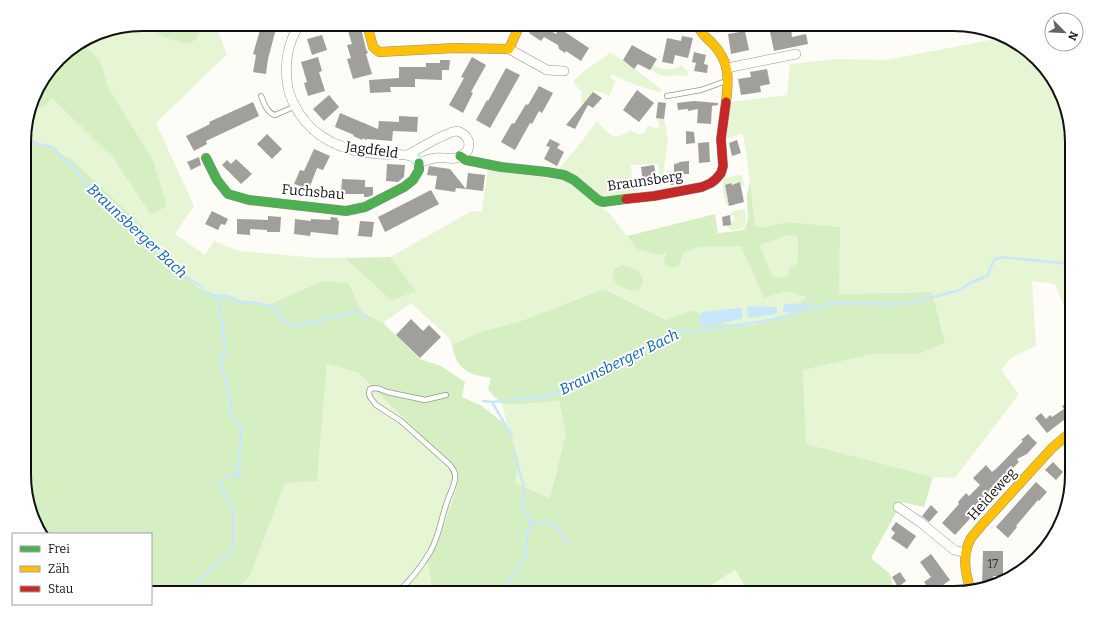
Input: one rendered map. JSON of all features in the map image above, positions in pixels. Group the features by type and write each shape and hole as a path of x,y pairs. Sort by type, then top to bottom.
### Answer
{"street":[{"name":"Jagdfeld","path":"296,31 287,55 287,81 289,93 304,121 318,134 332,143 352,150 379,154 408,155 419,163"},
{"path":"369,31 373,47 379,52 455,48 509,49 547,70 564,72"},
{"path":"509,49 517,31"},
{"name":"Braunsberg","path":"460,156 466,160 501,167 564,175 574,180 598,200 603,202 654,196 702,187 712,183 723,168 721,140 727,68 726,63 717,50 699,31"},
{"path":"727,68 796,54"},
{"name":"Jagdfeld","path":"408,155 446,135 457,131 466,136 469,142 468,150 460,156"},
{"path":"419,163 432,158 452,159 460,156"},
{"name":"Fuchsbau","path":"206,158 217,180 228,194 249,200 346,210 365,208 404,187 413,180 418,170 419,163"},
{"name":"Heideweg","path":"969,585 966,553 971,540 981,526 1052,448 1065,437"},
{"path":"898,507 920,522 954,550 966,553"}],"lane":[{"path":"667,96 701,90 727,80"},
{"path":"261,96 269,112 275,115 296,106"},
{"path":"404,586 417,572 434,544 455,479 455,474 450,465 401,421 376,405 369,393 370,389 375,388 425,400 446,395"}],"green space":[{"path":"156,31 163,37 194,41 201,31 218,31 227,54 156,123 194,206 175,234 205,255 214,241 239,251 319,258 345,258 392,301 416,291 390,257 472,211 482,212 488,169 567,181 610,214 637,249 667,252 680,265 683,253 696,248 741,246 764,297 786,291 806,297 788,314 754,325 714,323 693,310 666,320 604,289 521,321 483,331 452,345 448,337 411,303 383,323 362,312 323,281 270,304 226,298 199,288 131,215 70,158 31,139 33,120 37,106 43,108 52,98 113,158 151,215 167,206 153,160 109,89 100,61 86,46 100,39 120,33"},
{"path":"156,31 201,31 194,41 187,44 163,37"},
{"path":"995,39 998,40 1022,54 1042,74 1057,100 1063,120 1065,135 1065,309 1055,284 1032,281 1036,346 1011,358 1001,370 1019,394 955,478 933,477 806,444 803,370 873,354 919,354 945,343 932,292 838,294 840,227 788,222 761,228 755,226 743,133 727,139 730,102 787,95 790,64 838,59 886,60"},
{"path":"86,46 100,61 109,89 153,160 167,206 151,215 113,158 52,98 43,108 37,106 46,86 54,74 74,54"},
{"path":"610,53 623,60 662,90 659,92 647,89 612,74 610,78 616,81 609,96 595,90 585,103 581,102 582,92 573,82 584,71"},
{"path":"653,65 668,69 682,66 688,72 688,76 661,75 650,70"},
{"path":"656,118 664,119 668,141 661,189 658,164 631,165 631,192 636,193 604,198 558,170 597,121 608,132 615,136 620,136 630,130 640,135 644,133 648,125 654,128 660,127"},
{"path":"31,139 70,158 131,215 199,288 226,298 270,304 323,281 348,283 362,312 383,323 420,359 441,366 465,382 462,397 482,406 508,427 519,461 515,483 550,498 566,433 559,401 502,404 488,390 491,378 468,372 464,369 457,361 452,345 483,331 521,321 604,289 666,320 693,310 714,323 754,325 788,314 806,297 786,291 764,298 741,246 696,248 683,253 680,265 671,268 664,263 666,252 659,255 637,249 627,236 715,214 718,233 745,229 748,219 747,195 750,181 755,226 761,228 788,222 840,227 839,294 932,292 945,343 919,354 873,354 803,370 806,444 933,477 924,507 902,502 871,558 890,574 893,586 745,586 735,570 710,586 432,586 427,560 439,540 456,491 458,471 359,373 327,364 317,481 285,483 250,576 239,586 152,586 152,533 48,533 42,524 35,504 31,475","holes":["788,235 798,236 798,263 790,267 788,276 773,277 759,245"]},
{"path":"737,175 742,176 744,185 741,186 740,182 732,185 731,183 729,206 726,204 723,192 723,179"},
{"path":"745,209 745,227 735,230 729,229 728,225 731,225 731,221 734,221 734,215 729,216 733,211"},
{"path":"788,235 798,236 798,263 788,276 773,277 758,245"},
{"path":"390,257 416,291 392,301 345,258"},
{"path":"622,265 633,268 639,273 642,278 642,284 639,290 624,288 614,281 612,277 615,269"},
{"path":"327,364 359,373 458,471 456,491 439,540 427,560 432,586 239,586 250,576 285,483 317,481"},
{"path":"559,401 566,433 550,498 515,483 519,461 502,404"},
{"path":"735,570 745,586 710,586"}],"water":[{"path":"814,303 785,313 783,311 784,304"},
{"path":"749,306 775,307 777,308 777,313 750,318 748,316 747,308"},
{"path":"741,309 743,315 741,319 703,327 700,325 699,317 702,312"}],"building":[{"path":"260,31 275,31 268,59 266,74 253,72 256,55 253,54"},
{"path":"348,31 362,31 372,74 353,79 347,59 351,58 347,45 352,44"},
{"path":"395,31 410,31 410,32"},
{"path":"530,31 551,31 556,34 558,31 564,31 589,48 581,61 566,51 565,53 559,49 558,45 544,37 541,41 529,33"},
{"path":"745,31 749,50 731,54 728,34"},
{"path":"791,31 792,37 806,34 808,44 774,51 770,32"},
{"path":"322,35 327,50 312,55 307,39"},
{"path":"682,36 693,38 688,58 675,55 673,64 662,62 667,38 681,41"},
{"path":"632,45 657,59 650,70 638,64 634,69 623,60"},
{"path":"694,52 706,55 704,64 708,65 707,73 694,71 696,63 692,62"},
{"path":"318,57 322,71 319,72 325,91 308,96 304,83 307,82 301,62"},
{"path":"472,57 486,65 471,92 473,93 463,113 449,105 464,78 461,77"},
{"path":"440,60 450,60 449,70 442,70 442,80 415,79 415,87 390,87 391,92 370,93 369,80 399,78 399,67 426,67 426,63 440,63"},
{"path":"506,68 520,75 490,128 476,120"},
{"path":"767,69 770,84 760,86 761,92 741,95 738,79 751,77 750,72"},
{"path":"539,86 553,93 542,113 539,111 532,124 530,123 515,150 501,142 512,123 514,124 526,104 528,105"},
{"path":"637,90 654,103 639,122 623,110"},
{"path":"593,92 602,98 593,108 588,105 575,129 566,125"},
{"path":"329,95 339,107 324,121 313,109"},
{"path":"694,101 718,103 718,105 712,106 711,124 697,123 698,109 688,111 688,109 678,110 677,103"},
{"path":"253,102 259,116 206,141 207,144 194,151 186,136 210,124 209,122"},
{"path":"658,102 666,103 664,119 656,118"},
{"path":"340,113 378,129 379,121 399,122 399,116 418,117 417,132 393,131 392,141 366,140 363,138 362,140 335,127"},
{"path":"686,131 694,132 695,143 686,144"},
{"path":"267,134 282,149 272,159 257,144"},
{"path":"550,139 560,144 557,148 564,152 557,166 544,159 550,147 546,146"},
{"path":"737,140 741,153 732,156 729,143"},
{"path":"709,142 710,162 699,163 698,143"},
{"path":"314,149 330,156 323,170 317,168 309,189 294,184 300,170 304,171"},
{"path":"199,157 201,165 191,170 187,162"},
{"path":"236,159 252,174 241,184 222,165 227,160 231,164"},
{"path":"689,161 689,174 682,174 683,183 671,185 670,174 674,174 674,164"},
{"path":"387,164 405,165 404,177 398,182 386,181"},
{"path":"654,165 657,181 643,183 641,167"},
{"path":"429,166 450,169 466,189 456,188 455,192 435,189 437,176 427,175"},
{"path":"468,173 485,175 483,191 466,189"},
{"path":"342,179 365,180 365,187 373,187 373,195 364,197 364,194 341,194"},
{"path":"740,182 744,202 729,206 725,185 731,183 732,185"},
{"path":"431,190 439,204 385,232 378,217"},
{"path":"212,211 228,219 225,225 221,224 218,230 205,224"},
{"path":"730,215 731,225 723,226 722,217"},
{"path":"268,216 281,217 280,232 267,232 267,230 250,229 250,235 237,234 237,219 268,220"},
{"path":"331,217 338,218 338,235 311,232 310,236 294,234 295,219 311,221 311,219 330,220"},
{"path":"360,221 374,222 372,237 358,236"},
{"path":"411,319 423,331 429,325 441,337 420,358 396,335"},
{"path":"1065,404 1065,419 1047,433 1035,418 1041,413 1046,419 1050,415 1052,417 1064,409 1062,406"},
{"path":"1028,434 1037,443 1027,454 1017,459 1019,462 998,481 1001,483 955,535 942,523 959,504 958,502 966,493 969,496 980,485 973,478 986,465 992,472 997,468"},
{"path":"1053,462 1063,472 1056,480 1045,470"},
{"path":"1036,482 1047,492 1039,501 1038,500 1008,538 996,527"},
{"path":"931,505 938,512 929,522 922,516"},
{"path":"896,522 916,536 907,549 891,538 895,533 891,529"},
{"path":"983,551 1003,551 1003,574 993,576 993,579 982,582"},
{"path":"931,554 950,580 942,586 927,586 924,582 931,577 920,562"},
{"path":"900,572 906,581 897,586 892,577"}],"waterway":[{"name":"Braunsberger Bach","path":"31,142 55,149 61,158 69,162 84,182 94,192 99,193 102,196 101,198 121,212 172,261 186,278 202,286 203,291 209,295 228,296 243,303 251,302 274,307 284,321 296,326 338,317 356,311 368,317"},
{"name":"Braunsberger Bach","path":"483,401 492,402 546,396 560,392 636,351 681,331 701,331 770,320 832,303 906,304 960,290 970,283 987,276 994,260 1001,257 1065,263"},
{"path":"193,586 233,548 233,507 225,493 222,491 222,480 227,476 234,476 238,471 241,427 231,415 230,396 224,376 221,355 226,353 218,296"},
{"path":"492,402 512,436"},
{"path":"506,586 526,556 527,533 531,523 528,515 522,507 524,487 514,452"},
{"path":"238,471 240,478"},
{"path":"531,523 544,522 552,524 559,530 570,545"}],"traffic: fast":[{"path":"460,156 466,160 501,167 564,175 574,180 598,200 603,202 626,199"},
{"path":"206,158 217,180 228,194 249,200 346,211 365,207 404,187 413,180 419,170 419,163"}],"traffic: slow":[{"path":"369,31 373,47 379,52 455,48 509,49 517,31"},
{"path":"700,31 718,50 725,64 728,78 726,102"},
{"path":"969,585 966,571 965,557 971,538 1052,448 1065,437"}],"traffic: jam":[{"path":"626,199 654,196 702,187 716,179 721,173 723,166 721,139 726,102"}]}
